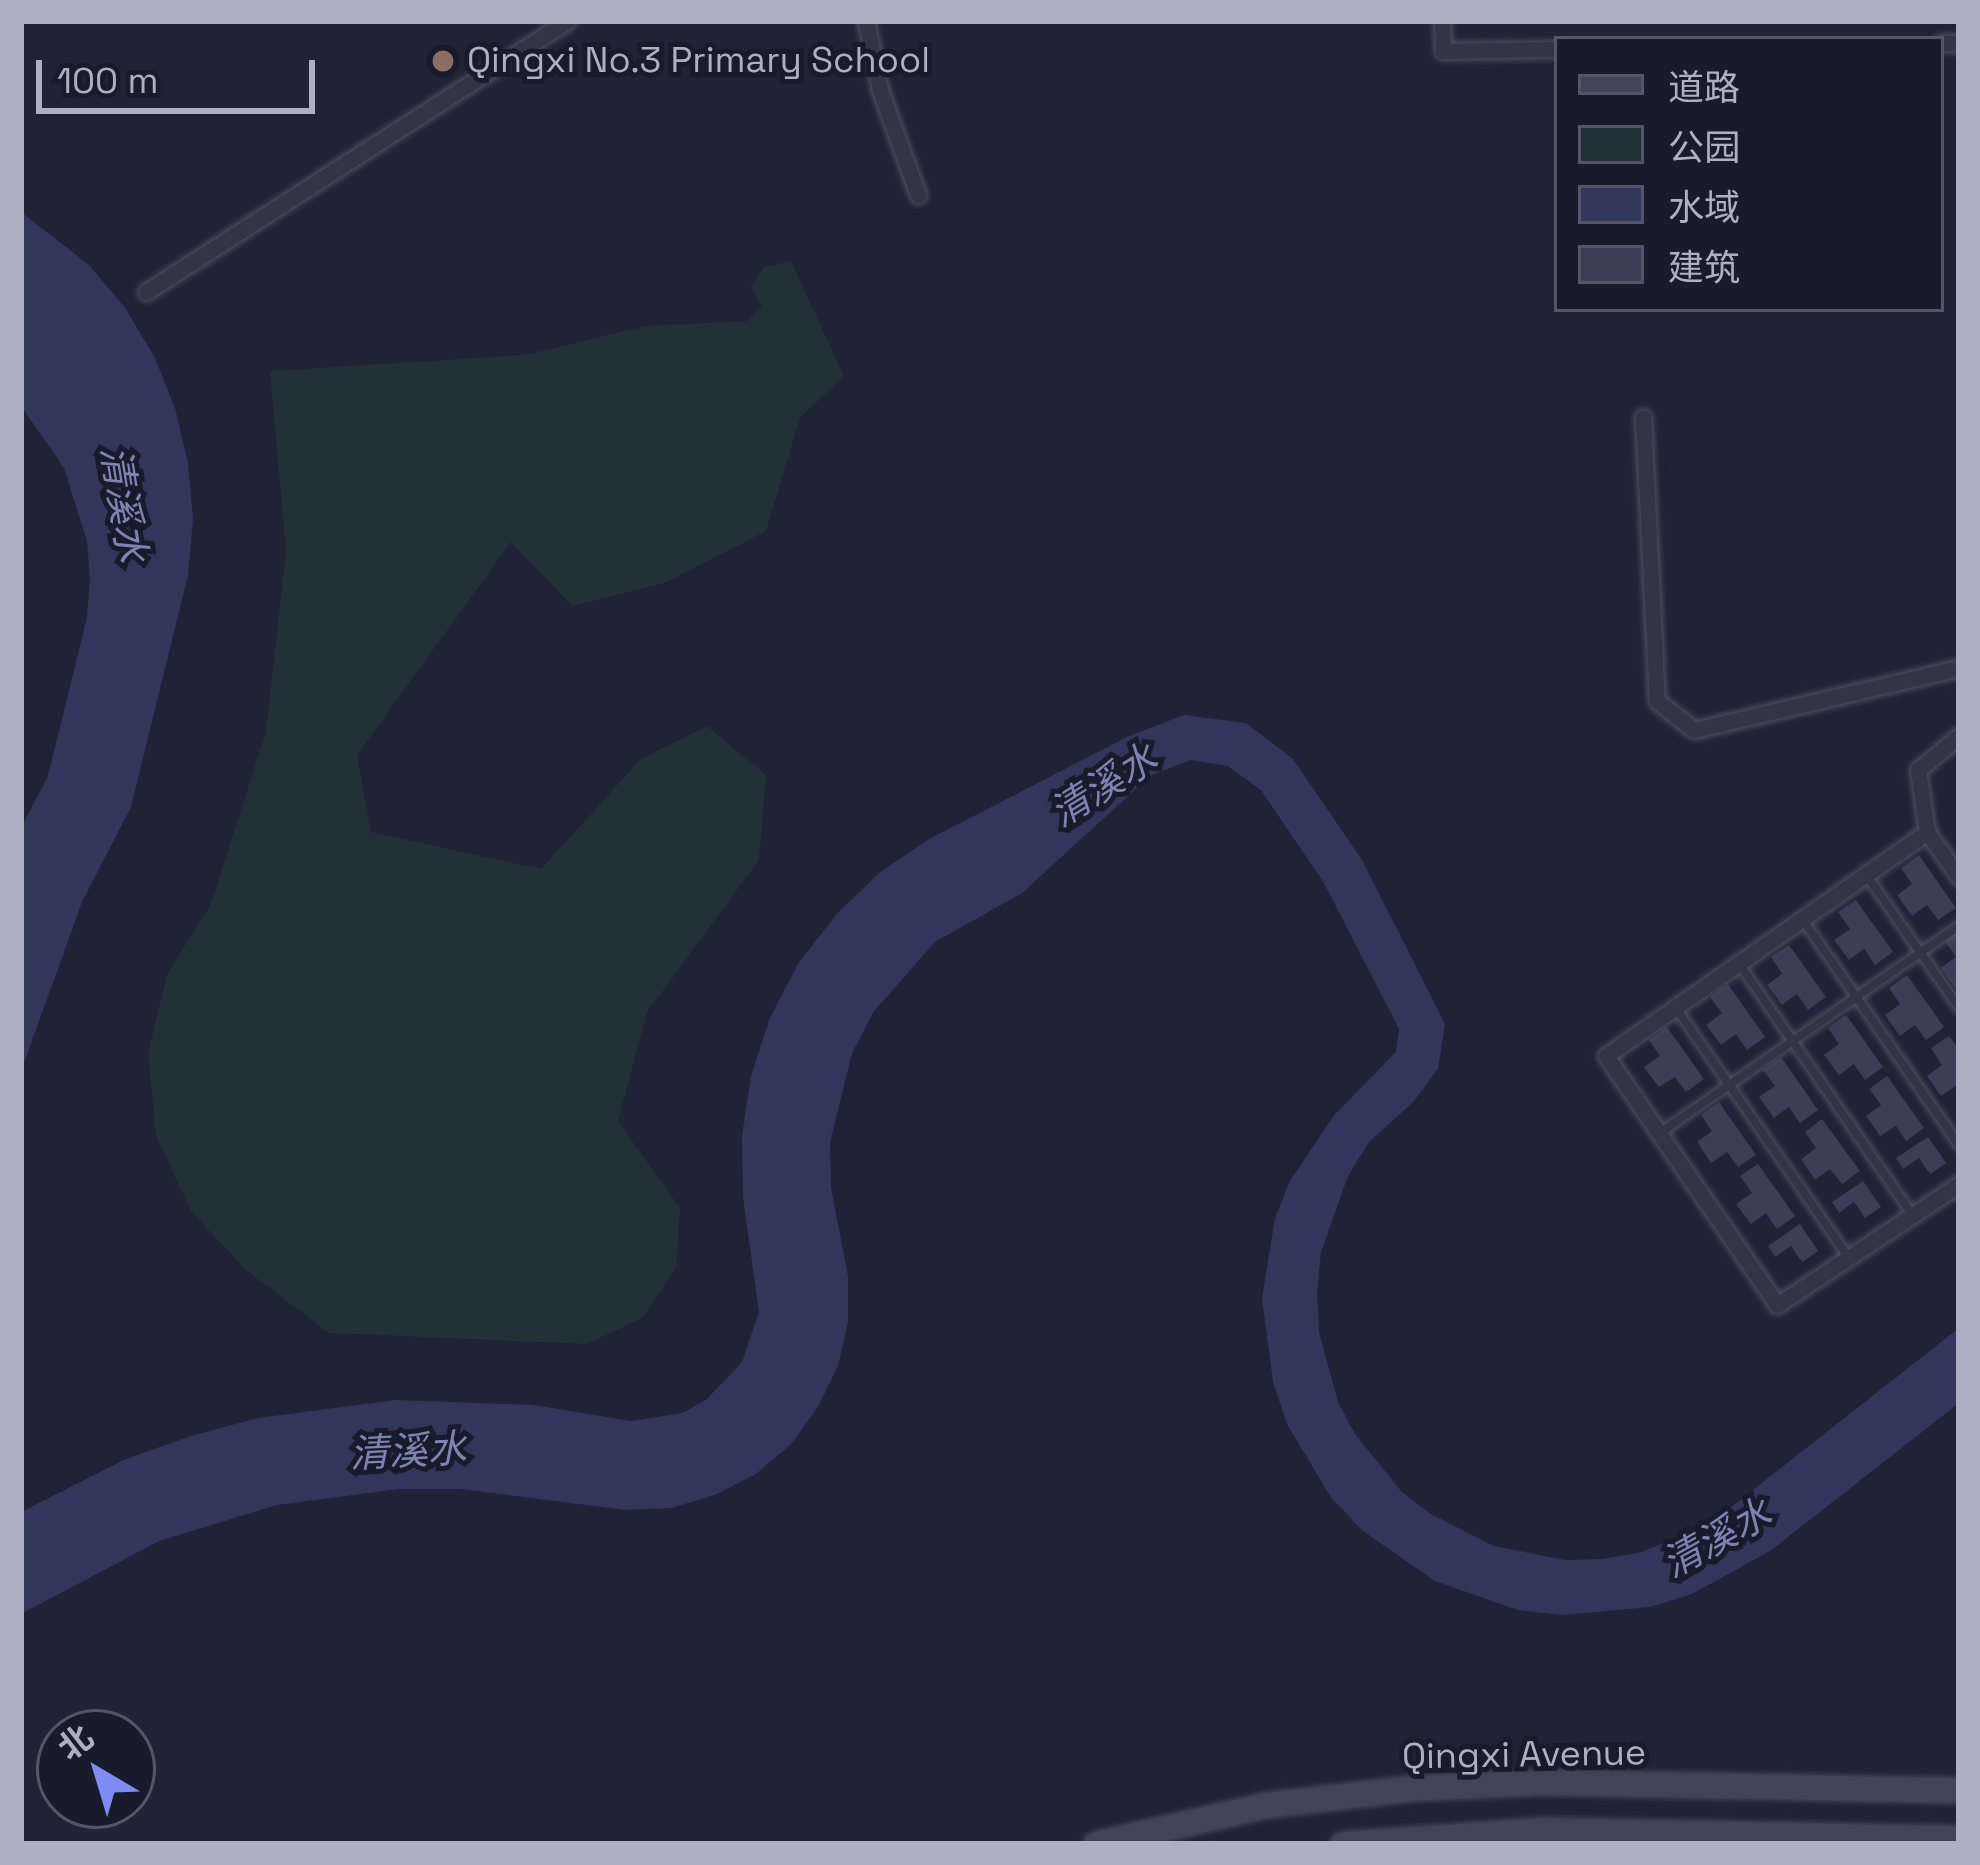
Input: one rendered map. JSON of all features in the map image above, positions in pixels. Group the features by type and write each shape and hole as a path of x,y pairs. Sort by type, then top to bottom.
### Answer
{"main road":[{"name":"Qingxi Avenue","path":"1095,1844 1264,1805 1411,1788 1540,1782 1959,1790"},
{"name":"Qingxi Avenue","path":"1342,1844 1540,1830 1959,1838"}],"street":[{"path":"146,292 567,21"},
{"path":"866,21 880,90 918,195"},
{"path":"1442,21 1443,51 1554,49"},
{"path":"1643,417 1657,701 1694,730 1959,668"},
{"path":"1959,736 1918,770 1927,832 1959,878"},
{"path":"1927,832 1606,1056 1777,1305 1959,1184"}],"lane":[{"path":"1866,874 1959,1008"},
{"path":"1802,919 1959,1145"},
{"path":"1659,1134 1959,926"},
{"path":"1739,963 1912,1215"},
{"path":"1676,1007 1849,1258"}],"green space":[{"path":"791,261 844,376 800,418 766,531 667,582 572,606 511,542 357,755 371,832 541,869 642,758 707,726 766,775 759,860 647,1012 618,1121 680,1208 676,1268 642,1318 587,1344 329,1333 247,1271 191,1211 156,1136 148,1054 167,974 211,904 266,731 286,551 270,371 525,355 646,326 747,321 762,307 751,287 764,267"}],"water":[{"name":"清溪水","path":"21,212 89,265 125,308 154,356 175,408 188,463 193,519 188,575 131,807 82,902 21,1071 21,828 48,776 87,617 90,579 87,541 64,468 21,406"},
{"name":"清溪水","path":"1184,715 1246,723 1293,759 1362,860 1445,1024 1438,1069 1413,1102 1369,1142 1348,1176 1321,1252 1317,1292 1319,1332 1338,1402 1355,1434 1401,1491 1429,1513 1494,1546 1565,1560 1602,1559 1638,1553 1706,1527 1959,1328 1959,1403 1770,1551 1692,1594 1650,1607 1562,1615 1518,1610 1435,1581 1363,1531 1332,1499 1287,1424 1273,1382 1262,1298 1275,1218 1290,1181 1335,1114 1396,1052 1399,1029 1324,883 1261,790 1228,766 1190,760 1150,776 1022,893 935,942 874,1011 852,1053 830,1142 831,1188 848,1276 848,1322 838,1366 818,1407 791,1444 756,1474 715,1495 671,1508 626,1510 461,1489 399,1489 277,1505 159,1541 21,1614 21,1512 126,1459 191,1436 258,1418 396,1400 534,1405 631,1421 682,1413 706,1400 742,1362 759,1312 743,1197 742,1136 751,1076 770,1018 798,964 835,916 879,873 929,839 1129,736"}],"building":[{"path":"1919,855 1956,908 1938,920 1927,905 1912,916 1897,895 1912,884 1901,868"},
{"path":"1856,900 1893,952 1875,965 1864,949 1849,960 1834,940 1850,929 1838,912"},
{"path":"1959,931 1956,989 1941,968 1956,957 1945,941"},
{"path":"1789,945 1826,997 1808,1010 1797,994 1782,1005 1767,985 1782,974 1771,957"},
{"path":"1907,975 1944,1027 1926,1040 1915,1025 1900,1036 1885,1015 1900,1004 1889,988"},
{"path":"1728,984 1765,1037 1747,1050 1736,1034 1721,1045 1706,1025 1722,1013 1710,997"},
{"path":"1846,1015 1883,1067 1865,1080 1854,1064 1839,1075 1824,1055 1839,1044 1828,1028"},
{"path":"1667,1027 1704,1079 1686,1092 1675,1077 1659,1087 1644,1067 1660,1056 1649,1040"},
{"path":"1949,1036 1959,1050 1959,1084 1941,1096 1927,1076 1942,1065 1931,1048"},
{"path":"1781,1057 1818,1110 1800,1123 1789,1107 1774,1118 1759,1097 1775,1086 1763,1070"},
{"path":"1887,1076 1924,1128 1906,1141 1896,1126 1880,1136 1866,1116 1881,1105 1869,1089"},
{"path":"1719,1102 1756,1155 1738,1167 1727,1152 1711,1163 1697,1142 1712,1131 1701,1115"},
{"path":"1822,1119 1860,1171 1842,1184 1830,1169 1815,1180 1801,1159 1816,1148 1805,1132"},
{"path":"1928,1137 1946,1163 1930,1174 1919,1158 1903,1169 1896,1158"},
{"path":"1758,1164 1795,1216 1777,1229 1766,1213 1751,1224 1736,1204 1752,1193 1740,1176"},
{"path":"1863,1181 1881,1207 1865,1218 1854,1202 1839,1213 1832,1202"},
{"path":"1800,1224 1818,1251 1802,1262 1791,1246 1775,1257 1768,1246"}],"place":[{"name":"Qingxi No.3 Primary School","path":"443,61"}]}
